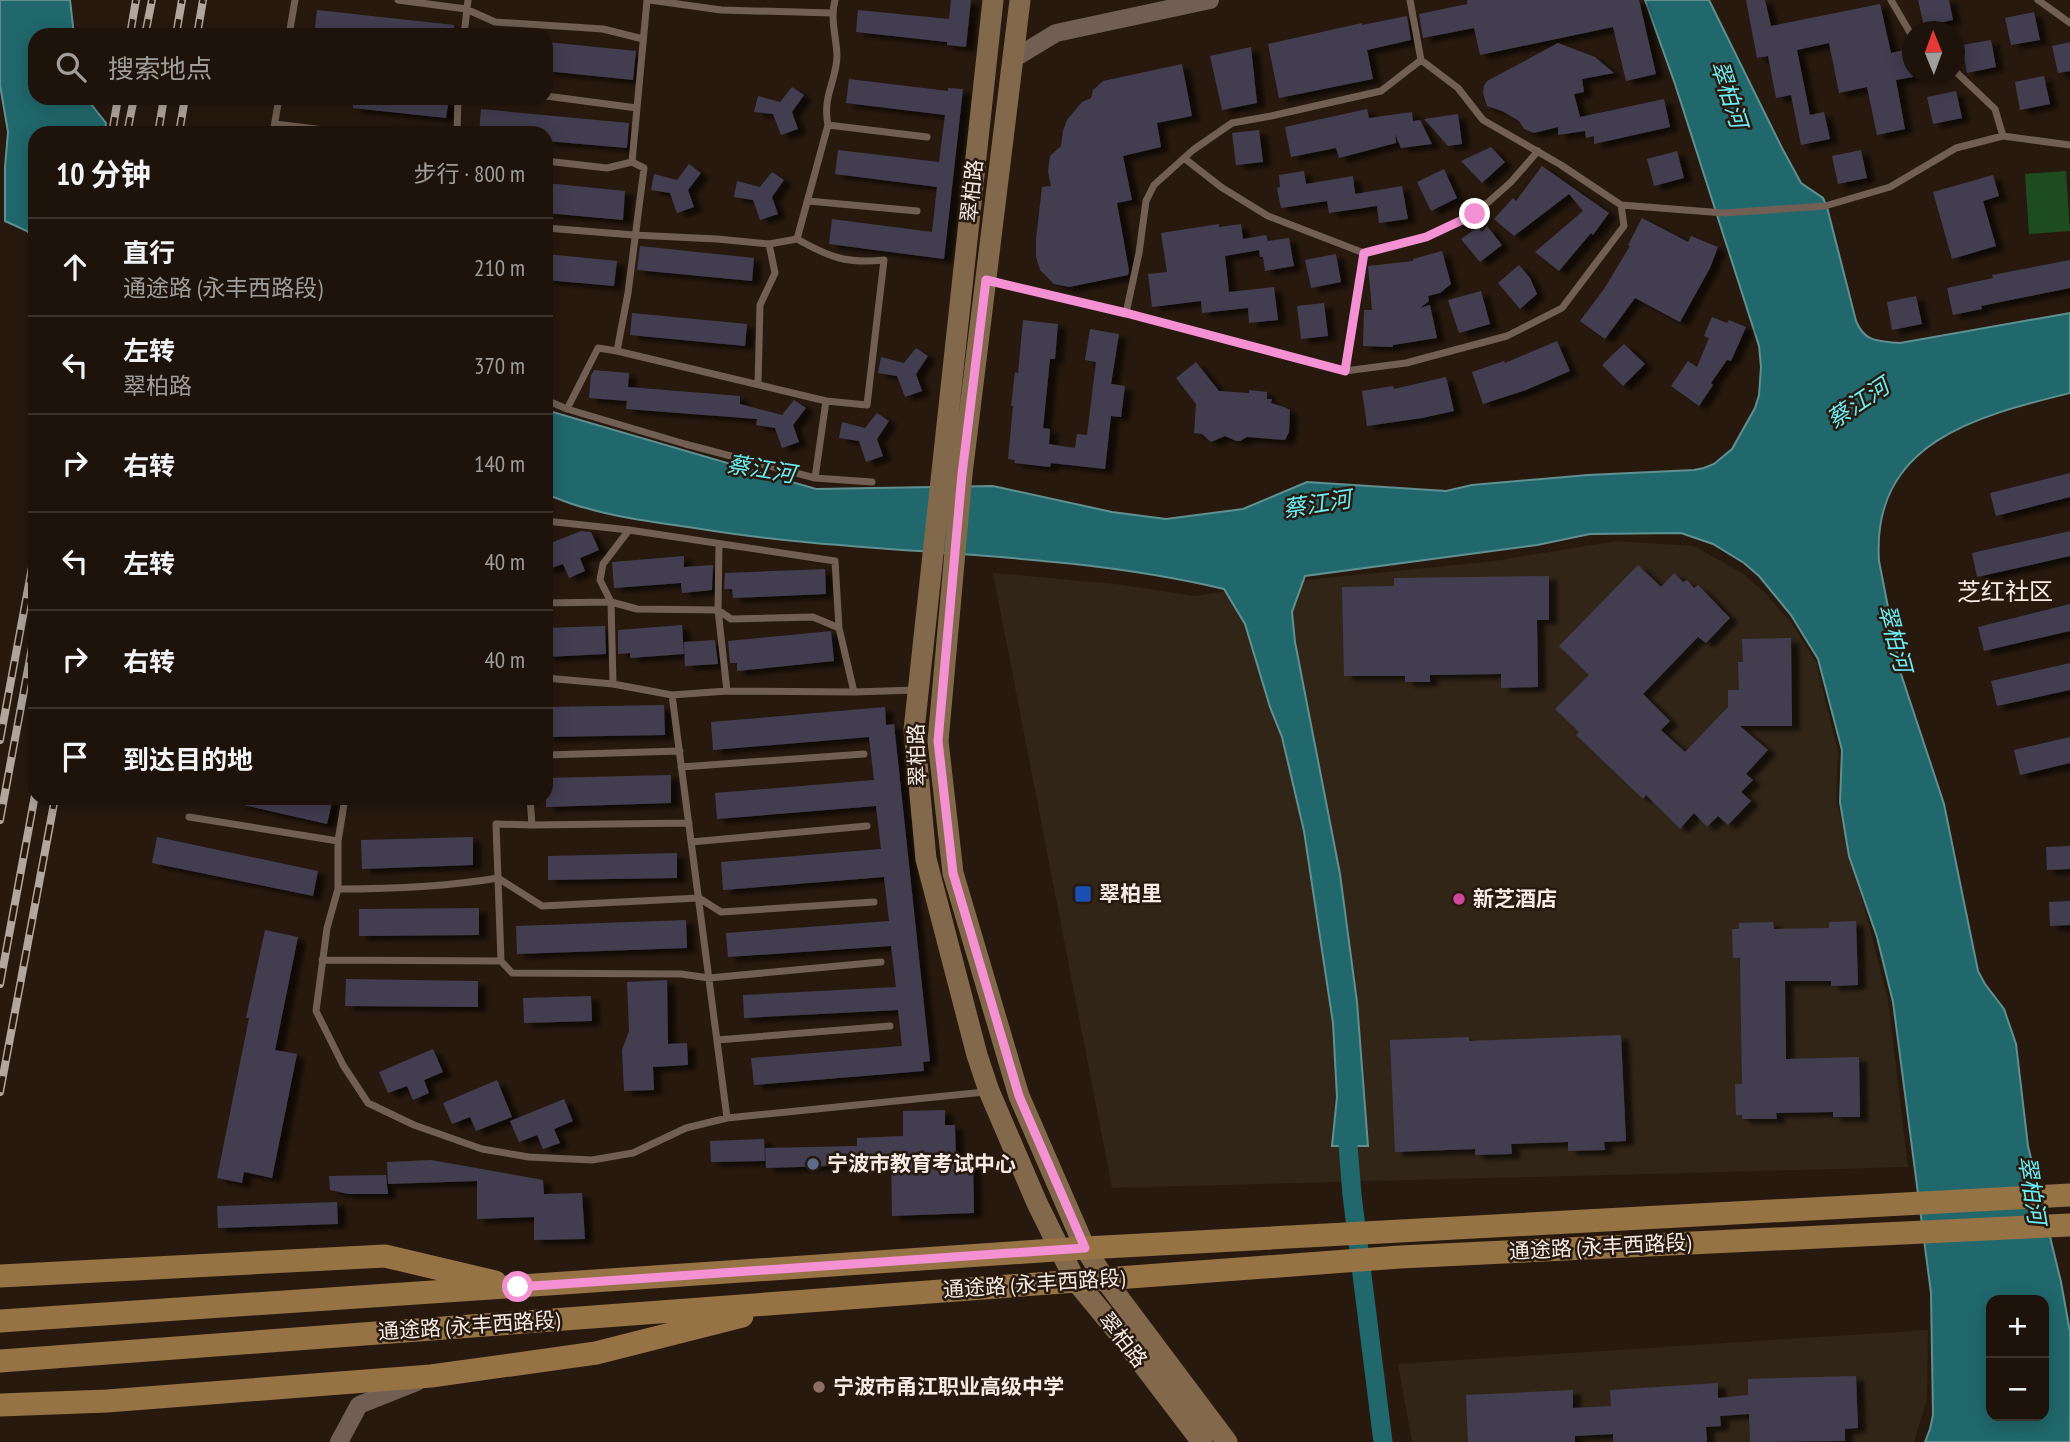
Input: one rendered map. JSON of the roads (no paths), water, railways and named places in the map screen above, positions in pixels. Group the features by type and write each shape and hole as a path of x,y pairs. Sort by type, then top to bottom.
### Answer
{"main road":[{"name":"翠柏路","path":"993,0 952,472 953,579 938,741 953,873 1019,1096 1085,1248 1104,1279 1227,1442"},
{"name":"翠柏路","path":"1020,0 986,280 931,576 918,690 914,730 926,859 977,1055 989,1091 1037,1203 1075,1280 1202,1442"},
{"name":"通途路 (永丰西路段)","path":"0,1321 1085,1248 2070,1195"},
{"name":"通途路 (永丰西路段)","path":"0,1361 1400,1257 2070,1225"},
{"path":"0,1276 385,1256 518,1287"},
{"path":"0,1405 107,1401 431,1376 596,1353 802,1301"}],"street":[{"path":"1013,59 1056,33 1210,0"},
{"path":"339,1442 359,1405 431,1376"}],"lane":[{"path":"290,28 295,0"},
{"path":"398,0 467,4 495,22 603,29 643,39"},
{"path":"632,162 649,0 721,9 832,13"},
{"path":"797,239 828,125 825,110 837,57 832,13 835,0"},
{"path":"1410,0 1421,60 1458,88 1483,120 1538,151 1621,205 1724,213 1825,206 1890,187 1956,148 2003,136 2070,145"},
{"path":"1891,0 1904,21"},
{"path":"2038,0 2070,23"},
{"path":"465,28 467,4"},
{"path":"1126,313 1139,253 1146,201 1154,185 1184,158 1232,122 1381,91 1421,60"},
{"path":"1965,80 1995,109 2003,136"},
{"path":"553,97 637,108"},
{"path":"278,105 275,124 291,126"},
{"path":"457,126 458,105"},
{"path":"828,125 927,137"},
{"path":"1184,158 1221,187 1268,216 1364,253 1426,237 1475,214 1511,182 1538,151"},
{"path":"553,163 607,168 632,162 644,168 628,293 617,351"},
{"path":"808,201 917,211"},
{"path":"986,280 1126,313 1345,371 1406,363 1507,337 1562,308 1624,226 1621,205"},
{"path":"553,229 769,244 797,239 825,255 861,262 884,260 867,405 826,401 598,348 568,409"},
{"path":"758,384 760,305 775,273 769,244"},
{"path":"1345,371 1364,253"},
{"path":"815,478 826,401"},
{"path":"553,403 685,444 815,478 872,482"},
{"path":"553,522 629,530 835,561 839,628 854,692"},
{"path":"612,684 611,603 600,580 603,564 629,530"},
{"path":"719,544 718,610 727,691"},
{"path":"553,603 611,603 637,609 718,610 731,619 813,617 839,628"},
{"path":"553,679 612,684 672,695 727,691 918,690"},
{"path":"672,695 727,1118"},
{"path":"553,755 680,751"},
{"path":"681,767 864,754"},
{"path":"344,805 338,841 338,889 327,928 316,1012 342,1065 368,1103 414,1125 482,1149 529,1157 592,1160 633,1153 686,1128 727,1118 989,1091"},
{"path":"531,805 532,825"},
{"path":"189,817 338,841"},
{"path":"689,823 496,824 501,961 512,973 681,974 709,978 881,962"},
{"path":"691,842 867,826"},
{"path":"338,889 398,889 498,878 542,906 699,898 721,912 874,902"},
{"path":"322,960 501,961"},
{"path":"717,1040 890,1026"}],"water":[{"path":"0,0 70,0 73,28 28,28 28,105 92,105 106,126 28,126 28,232 5,221 8,132 0,85"},
{"path":"1645,0 1709,0 1801,183 1823,198 1856,321 1868,337 1900,343 2070,313 2070,393 2000,412 1967,425 1937,441 1911,462 1892,488 1881,521 1879,561 1901,674 1944,804 1978,971 2004,1009 2016,1044 2028,1146 2061,1282 2070,1332 2070,1442 1925,1442 1933,1415 1931,1293 1893,1002 1877,937 1849,856 1840,802 1842,750 1818,659 1791,615 1759,576 1744,563 1713,544 1681,533 1590,534 1537,545 1305,576 1292,612 1295,642 1340,874 1357,1002 1368,1146 1332,1146 1337,1097 1333,1023 1304,831 1282,737 1245,624 1224,589 1094,566 766,538 614,515 553,497 553,412 816,489 993,486 1112,512 1166,519 1243,509 1307,482 1446,491 1472,485 1588,475 1694,470 1714,464 1732,449 1755,408 1761,367 1759,346 1675,84"}],"waterway":[{"path":"1346,1120 1352,1195 1383,1442"}],"railway":[{"path":"131,28 136,0"},
{"path":"146,28 152,0"},
{"path":"177,28 182,0"},
{"path":"198,28 203,0"},
{"path":"113,126 117,105"},
{"path":"128,126 133,105"},
{"path":"159,126 163,105"},
{"path":"180,126 184,105"},
{"path":"0,740 28,589"},
{"path":"0,820 28,669"},
{"path":"0,984 33,805"},
{"path":"0,1092 54,805"}],"place":[{"name":"翠柏里","path":"1083,894"},
{"name":"新芝酒店","path":"1459,899"},
{"name":"宁波市教育考试中心","path":"813,1164"},
{"name":"宁波市甬江职业高级中学","path":"819,1387"}],"district":[{"name":"芝红社区","path":"2005,592"}],"water label":[{"name":"翠柏河","path":"1729,94"},
{"name":"蔡江河","path":"1858,403"},
{"name":"蔡江河","path":"761,469"},
{"name":"蔡江河","path":"1317,504"},
{"name":"翠柏河","path":"1895,638"},
{"name":"翠柏河","path":"2032,1190"}]}
